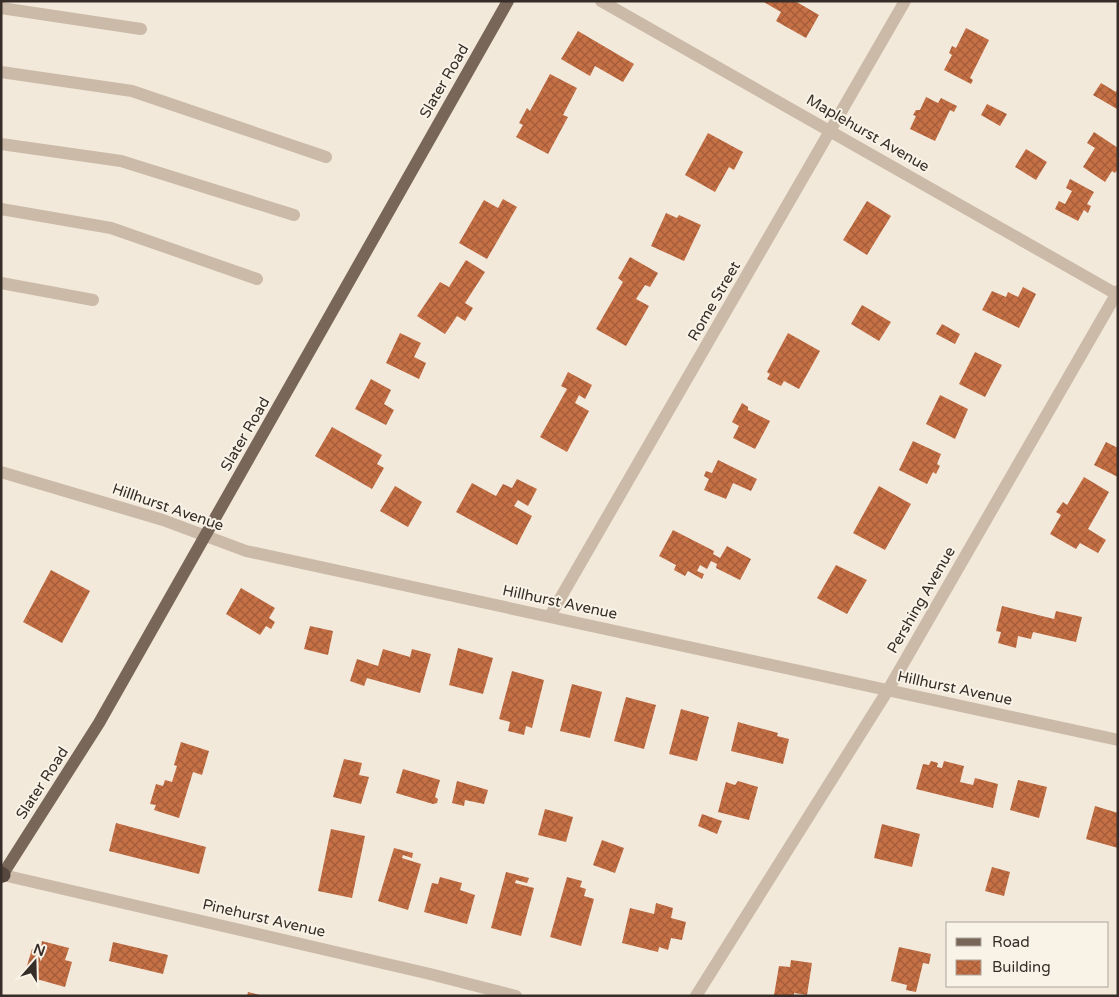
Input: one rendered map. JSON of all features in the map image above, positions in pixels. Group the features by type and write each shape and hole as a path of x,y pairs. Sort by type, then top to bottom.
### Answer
{"main road":[{"name":"Slater Road","path":"2,875 99,723 508,1"}],"street":[{"name":"Maplehurst Avenue","path":"601,1 1117,293"},
{"name":"Rome Street","path":"550,616 905,1"},
{"path":"1,8 141,29"},
{"path":"1,72 132,91 326,157"},
{"path":"1,144 121,161 294,215"},
{"path":"1,209 111,228 257,279"},
{"path":"1,283 93,300"},
{"name":"Pershing Avenue","path":"696,996 888,690 1117,293"},
{"name":"Hillhurst Avenue","path":"1,472 163,520 246,551 1118,740"},
{"name":"Pinehurst Avenue","path":"2,875 430,974 516,996"}],"building":[{"path":"762,1 795,1 819,15 806,38 776,21 781,12"},
{"path":"966,28 989,40 970,78 973,80 971,84 944,70 952,55 949,53 952,46 956,48"},
{"path":"578,31 634,64 623,82 595,66 590,76 561,59"},
{"path":"550,74 577,88 563,115 568,117 548,154 516,137 523,125 519,123 527,108 530,111"},
{"path":"1101,83 1116,92 1118,88 1117,109 1093,95"},
{"path":"926,97 938,103 941,98 957,106 954,112 950,110 935,141 910,129 916,116 913,115 916,110 920,110"},
{"path":"987,104 1007,114 1000,126 981,115"},
{"path":"1094,132 1118,148 1118,169 1115,173 1112,171 1105,182 1083,167 1095,148 1087,143"},
{"path":"708,133 743,152 734,170 729,167 715,192 685,175"},
{"path":"1026,149 1047,162 1036,180 1015,167"},
{"path":"1070,179 1094,192 1087,204 1091,206 1088,213 1084,210 1078,221 1055,209 1059,201 1065,204 1072,191 1066,188"},
{"path":"503,199 517,207 487,259 459,243 484,200 498,208"},
{"path":"867,201 891,216 867,255 843,240"},
{"path":"666,213 677,218 679,215 701,225 684,261 651,246"},
{"path":"630,257 658,273 650,287 645,285 636,299 649,306 626,346 596,329 623,282 618,278"},
{"path":"466,260 485,272 465,303 473,308 465,321 457,316 445,334 417,316 440,282 449,287"},
{"path":"1023,287 1036,294 1019,328 982,310 992,291 1006,297 1008,292 1018,297"},
{"path":"862,305 891,322 879,341 851,324"},
{"path":"942,324 960,334 955,344 936,334"},
{"path":"400,333 421,343 414,357 426,363 419,379 386,363"},
{"path":"788,333 820,351 799,389 784,381 781,386 767,379 770,374 767,372"},
{"path":"975,352 1002,365 985,397 959,384"},
{"path":"568,372 592,385 585,399 579,395 575,403 589,411 567,452 540,437 567,389 561,386"},
{"path":"371,379 391,390 384,404 394,410 386,425 355,409"},
{"path":"940,395 968,409 955,439 926,424"},
{"path":"742,403 748,407 748,410 770,421 755,449 733,438 739,426 732,422"},
{"path":"332,427 382,455 377,464 384,468 372,489 315,456"},
{"path":"913,441 941,454 937,464 940,466 936,474 933,472 927,484 899,470"},
{"path":"1106,442 1118,448 1118,477 1094,465"},
{"path":"718,460 757,479 751,491 733,483 726,499 704,490 709,479 704,476 706,471 712,473"},
{"path":"1084,477 1109,492 1088,529 1106,540 1098,553 1080,543 1076,549 1050,534 1061,515 1056,512 1063,502 1067,505"},
{"path":"517,479 537,489 528,506 518,500 514,506 532,516 517,545 456,512 472,483 496,496 503,484 512,488"},
{"path":"395,486 422,502 408,527 380,511"},
{"path":"879,486 911,504 885,550 853,533"},
{"path":"673,530 714,551 713,554 720,558 727,546 751,559 740,580 716,568 717,564 711,561 707,569 700,565 697,571 704,574 702,579 688,571 685,576 674,570 676,565 659,556"},
{"path":"836,565 867,580 847,614 817,598"},
{"path":"51,570 90,591 62,643 23,622"},
{"path":"241,588 275,608 269,618 275,622 271,629 266,626 260,635 226,614"},
{"path":"1002,606 1054,619 1056,611 1082,617 1076,642 1033,632 1031,639 1018,636 1016,648 998,643 1001,632 996,631"},
{"path":"310,626 333,631 328,655 304,649"},
{"path":"458,648 493,658 483,694 449,685"},
{"path":"383,649 410,657 412,649 431,654 420,693 367,678 364,686 350,681 357,659 378,666"},
{"path":"512,671 544,680 532,728 526,726 524,735 508,731 510,722 499,719"},
{"path":"572,684 602,692 590,738 560,731"},
{"path":"626,697 656,705 644,749 614,741"},
{"path":"681,709 709,717 697,761 669,754"},
{"path":"738,722 778,733 777,736 789,739 783,764 731,751"},
{"path":"181,742 209,751 202,775 193,772 179,818 154,810 156,805 150,804 156,784 163,786 165,780 172,782 177,766 174,765"},
{"path":"344,759 362,763 359,775 369,777 361,804 333,797"},
{"path":"931,761 938,763 937,767 942,768 944,761 964,766 960,782 973,785 975,778 998,784 993,808 916,789 923,764 929,765"},
{"path":"403,769 440,780 435,797 438,799 437,803 433,804 396,793"},
{"path":"1018,780 1047,787 1039,818 1010,810"},
{"path":"457,781 488,790 484,804 465,800 464,806 452,803"},
{"path":"738,781 758,787 749,820 718,812 726,782 735,785"},
{"path":"1095,806 1118,813 1118,848 1086,839"},
{"path":"545,809 573,817 566,842 538,835"},
{"path":"702,814 722,821 717,834 698,826"},
{"path":"116,823 206,847 199,874 109,851"},
{"path":"882,824 920,834 912,867 874,858"},
{"path":"331,829 365,836 352,898 318,891"},
{"path":"602,840 624,848 615,873 593,865"},
{"path":"394,848 413,853 412,858 403,855 402,858 421,864 408,910 378,901"},
{"path":"992,867 1010,872 1004,896 985,891"},
{"path":"506,872 529,878 527,883 516,880 515,883 534,888 521,936 491,928"},
{"path":"440,877 462,883 460,890 475,895 467,924 424,912 432,883 438,884"},
{"path":"567,877 582,881 580,887 586,889 584,896 594,899 581,946 550,937"},
{"path":"656,903 673,908 671,918 686,922 682,940 671,938 668,950 659,947 658,952 622,943 630,908 654,914"},
{"path":"42,941 69,948 65,960 72,962 65,987 33,978 35,971 26,969 32,949 40,951"},
{"path":"113,942 168,955 163,974 109,961"},
{"path":"899,947 931,954 929,964 923,963 916,992 906,990 907,985 891,981"},
{"path":"791,960 812,963 807,995 794,993 794,996 774,995 779,966 790,967"},
{"path":"248,992 260,995 260,996 247,996"}]}
